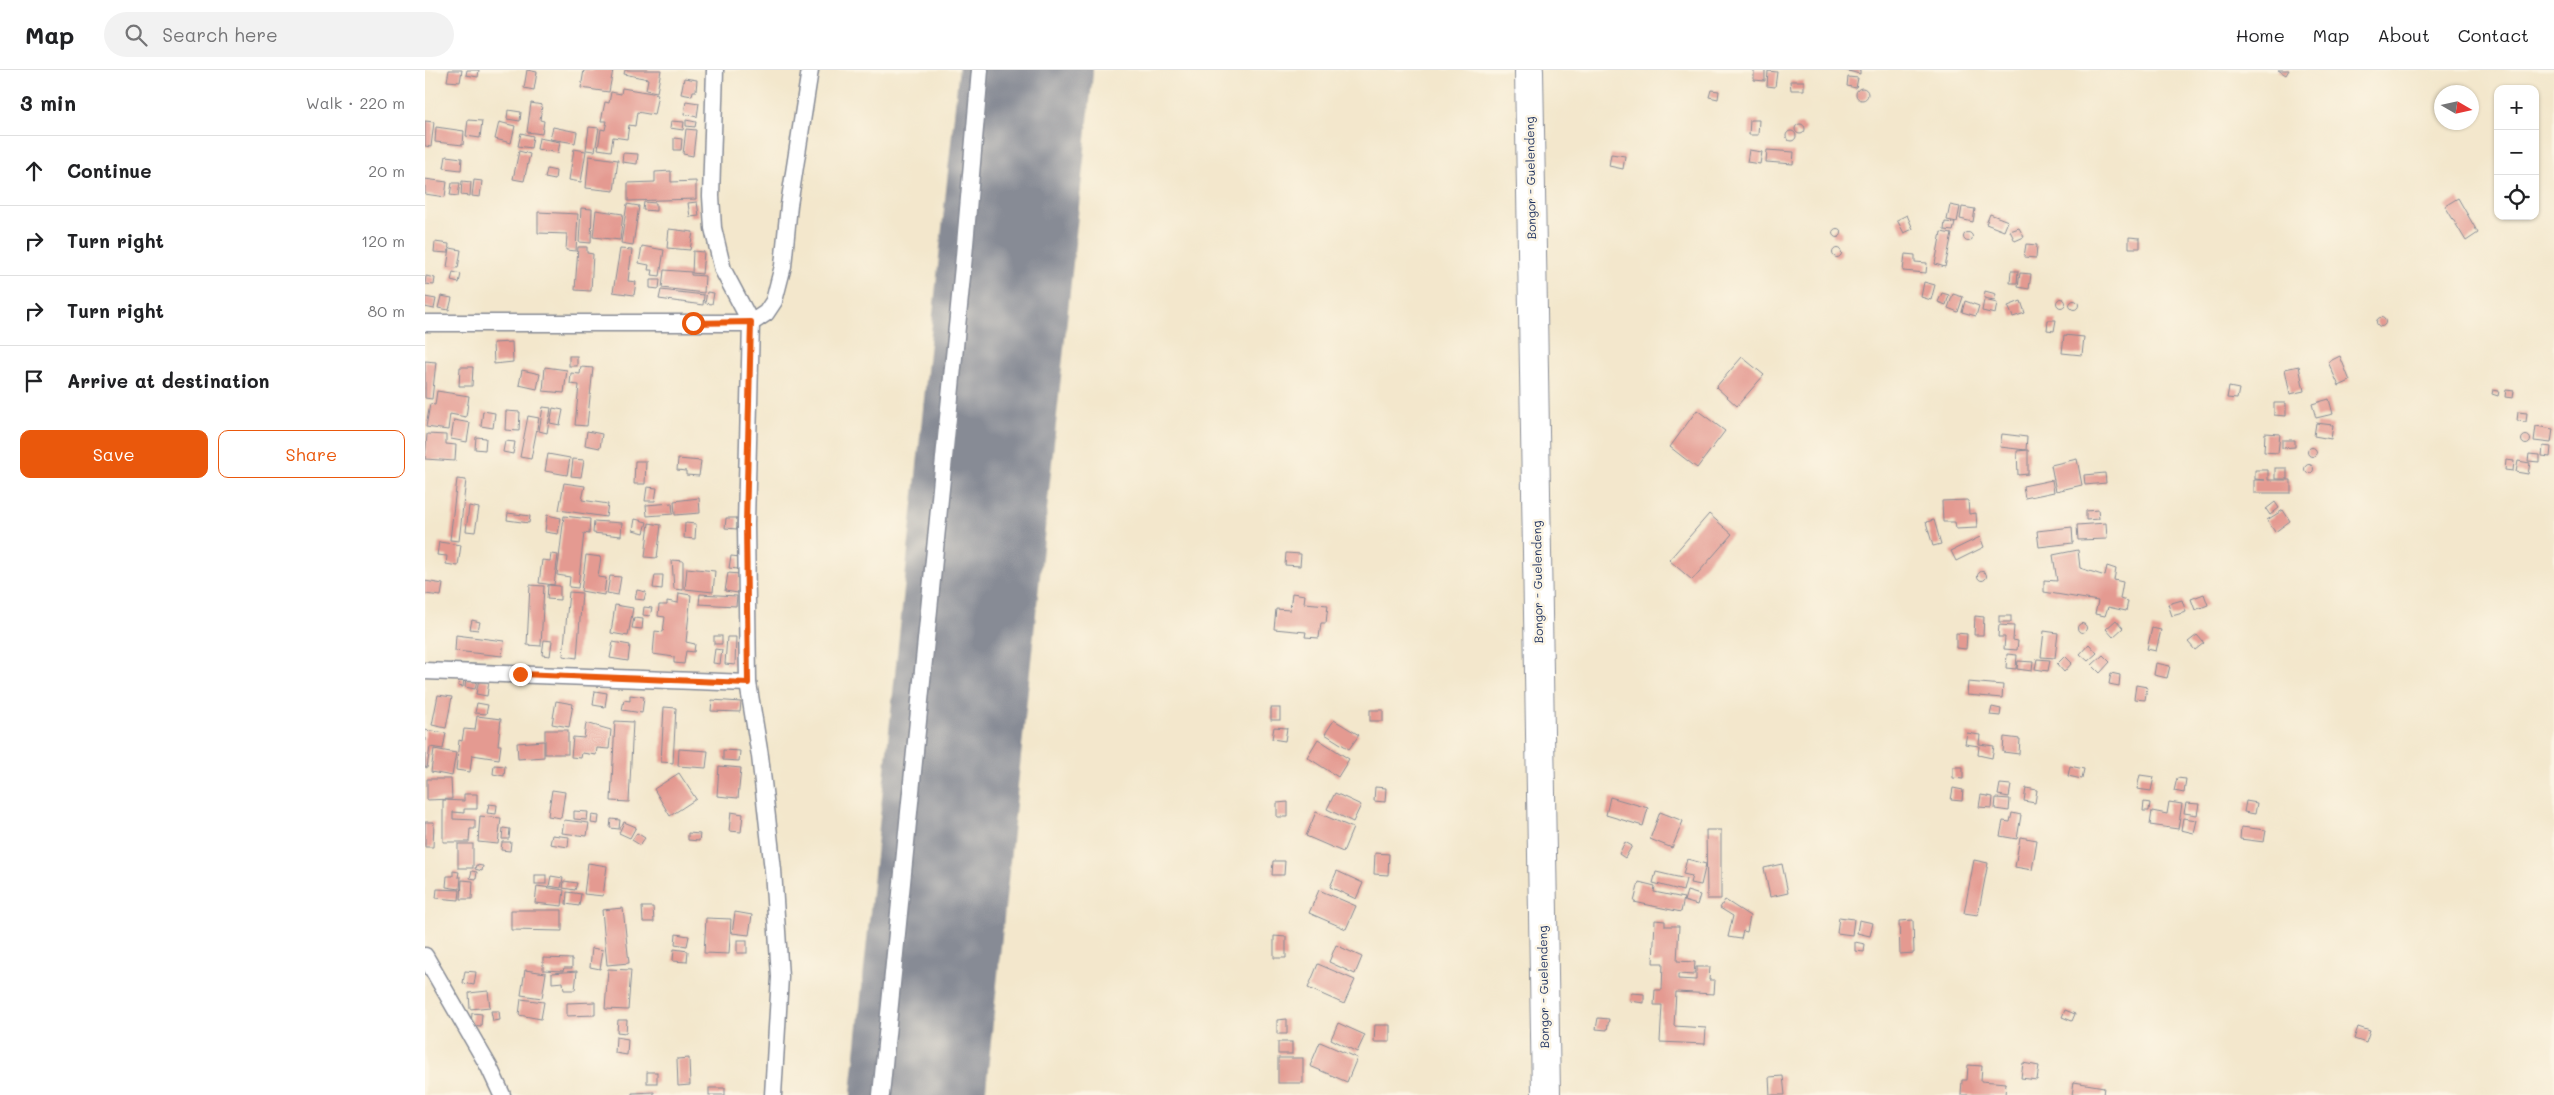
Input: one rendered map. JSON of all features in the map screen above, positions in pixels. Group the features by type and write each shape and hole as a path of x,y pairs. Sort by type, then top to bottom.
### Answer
{"highway":[{"name":"Bongor - Guelendeng","path":"1529,70 1546,1095"}],"street":[{"path":"715,70 711,196 713,228 723,270 751,322 746,524 748,683 760,756 776,909 780,977 773,1095"},
{"path":"425,323 751,322 766,313 774,301 783,266 789,205 810,70"},
{"path":"881,1095 963,266 980,70"},
{"path":"425,671 748,683"},
{"path":"425,956 489,1067 502,1095"}],"building":[{"path":"449,70 462,70 460,82 447,81"},
{"path":"467,70 479,70 478,77 466,75"},
{"path":"527,70 537,72 534,90 524,88"},
{"path":"584,70 613,70 609,92 581,88"},
{"path":"625,70 661,70 657,92 646,90 648,79 624,74"},
{"path":"1754,70 1765,70 1765,81 1754,80"},
{"path":"1844,70 1860,70 1860,74"},
{"path":"2278,70 2289,70 2286,75"},
{"path":"1768,71 1777,72 1775,87 1767,86"},
{"path":"1848,77 1858,78 1856,88 1847,86"},
{"path":"684,78 697,80 696,91 693,91 692,96 681,94"},
{"path":"1790,81 1804,81 1804,90 1791,90"},
{"path":"622,88 658,94 654,115 637,112 635,126 629,125 627,139 613,137 611,151 598,149 601,129 605,130 607,121 601,121 605,102 609,103 611,92 621,94"},
{"path":"1864,88 1867,89 1867,99 1860,100 1857,99 1856,92 1857,89"},
{"path":"1711,90 1719,91 1718,99 1709,97"},
{"path":"686,101 699,103 697,117 684,114"},
{"path":"531,103 542,105 540,120 544,121 542,134 527,132"},
{"path":"508,110 521,112 520,121 507,119"},
{"path":"468,120 482,121 480,138 466,136"},
{"path":"686,120 696,122 695,127 686,126"},
{"path":"1750,120 1759,120 1758,135 1749,135"},
{"path":"425,121 434,122 431,147 425,146"},
{"path":"671,121 684,122 683,130 670,128"},
{"path":"499,122 515,126 511,143 495,139"},
{"path":"1800,124 1805,129 1800,134 1795,129"},
{"path":"436,127 464,131 463,145 435,142"},
{"path":"553,127 577,132 575,143 550,139"},
{"path":"589,127 599,128 595,151 586,150"},
{"path":"686,129 696,130 693,156 683,154"},
{"path":"1789,131 1793,131 1796,136 1795,140 1789,141 1786,138 1786,134"},
{"path":"521,133 533,136 531,148 518,146"},
{"path":"539,138 560,142 558,153 537,149"},
{"path":"674,138 682,139 681,150 674,150"},
{"path":"574,149 586,151 581,182 569,180"},
{"path":"1749,150 1762,152 1760,164 1747,162"},
{"path":"1767,150 1794,152 1793,164 1766,162"},
{"path":"519,151 530,154 524,181 513,179"},
{"path":"623,153 638,154 637,164 622,162"},
{"path":"1611,154 1625,156 1623,169 1609,166"},
{"path":"446,156 462,158 461,170 444,168"},
{"path":"589,156 618,160 614,191 586,188"},
{"path":"547,169 556,171 555,180 545,178"},
{"path":"671,171 671,182 696,181 696,199 628,201 628,183 655,182 655,172"},
{"path":"425,179 447,182 445,197 425,194"},
{"path":"474,180 482,181 480,197 472,196"},
{"path":"462,181 471,182 470,196 461,195"},
{"path":"452,183 460,183 458,196 450,195"},
{"path":"2458,198 2478,233 2466,241 2445,206"},
{"path":"644,202 656,203 656,211 643,210"},
{"path":"697,202 699,216 690,217 688,203"},
{"path":"627,204 639,206 633,245 621,243"},
{"path":"1950,205 1960,207 1957,222 1947,220"},
{"path":"1962,207 1975,209 1973,222 1960,219"},
{"path":"581,208 592,209 591,243 579,242"},
{"path":"596,210 623,214 620,240 593,237"},
{"path":"538,212 578,214 576,251 566,250 567,234 538,233"},
{"path":"1990,214 2008,221 2004,231 1986,224"},
{"path":"1907,215 1913,229 1904,233 1897,220"},
{"path":"1945,222 1955,223 1953,231 1944,230"},
{"path":"1837,228 1842,233 1837,238 1832,233"},
{"path":"2019,228 2024,237 2015,241 2010,231"},
{"path":"669,229 693,232 690,250 667,248"},
{"path":"1941,232 1952,234 1945,267 1935,264"},
{"path":"1968,232 1973,237 1968,242 1963,237"},
{"path":"2129,237 2140,238 2140,248 2129,248"},
{"path":"435,242 449,244 448,253 434,252"},
{"path":"2026,244 2037,245 2036,258 2024,257"},
{"path":"642,246 664,250 660,276 652,275 653,270 648,270 649,265 639,263"},
{"path":"578,247 587,247 587,253 593,254 591,291 575,290"},
{"path":"450,248 461,250 458,268 447,267"},
{"path":"1837,248 1842,253 1837,258 1832,253"},
{"path":"620,249 632,250 628,281 636,282 634,295 613,292"},
{"path":"693,251 704,252 702,274 692,273"},
{"path":"1905,254 1915,255 1915,262 1927,263 1926,273 1903,271"},
{"path":"664,270 691,272 691,275 705,276 704,293 662,288"},
{"path":"2011,271 2018,271 2017,283 2010,283"},
{"path":"453,272 461,274 459,283 451,281"},
{"path":"2020,273 2031,274 2029,289 2018,287"},
{"path":"426,276 435,278 434,285 425,284"},
{"path":"650,280 660,280 659,289 650,288"},
{"path":"1924,282 1935,285 1931,300 1921,297"},
{"path":"661,290 704,295 703,305 659,299"},
{"path":"1985,291 1996,294 1994,300 1984,298"},
{"path":"707,292 714,293 712,304 705,303"},
{"path":"1942,293 1949,295 1946,305 1938,302"},
{"path":"1953,294 1963,297 1958,312 1948,308"},
{"path":"441,296 452,298 449,310 438,308"},
{"path":"425,297 436,299 434,309 425,307"},
{"path":"2061,298 2066,303 2061,308 2056,303"},
{"path":"1984,300 1997,303 1995,314 1982,311"},
{"path":"2074,300 2079,305 2074,310 2069,305"},
{"path":"1965,301 1979,306 1976,316 1962,312"},
{"path":"2021,301 2025,313 2013,317 2008,306"},
{"path":"2381,317 2386,322 2381,327 2376,322"},
{"path":"2048,320 2056,320 2054,331 2047,330"},
{"path":"2064,335 2084,337 2082,355 2062,353"},
{"path":"512,342 513,362 494,364 493,343"},
{"path":"569,356 577,356 577,366 569,366"},
{"path":"2340,356 2350,381 2339,386 2328,362"},
{"path":"1742,357 1764,375 1737,406 1716,387"},
{"path":"425,361 436,362 432,399 425,398"},
{"path":"2299,366 2304,391 2290,394 2285,369"},
{"path":"460,367 473,367 472,386 459,386"},
{"path":"545,367 567,370 564,393 543,391"},
{"path":"581,367 593,368 587,426 575,425 579,385 570,384 571,373 580,374"},
{"path":"522,370 540,374 537,389 519,385"},
{"path":"2229,387 2239,389 2237,399 2227,398"},
{"path":"2493,390 2499,391 2498,396 2492,394"},
{"path":"2506,390 2514,391 2513,398 2505,397"},
{"path":"437,391 469,396 466,417 450,414 448,430 426,427 430,404 435,405"},
{"path":"2329,399 2333,414 2316,418 2312,404"},
{"path":"2274,403 2286,403 2286,416 2274,415"},
{"path":"543,407 551,408 547,433 539,431"},
{"path":"553,408 563,410 560,425 550,423"},
{"path":"1697,410 1725,431 1697,468 1670,447"},
{"path":"483,411 495,413 493,428 481,426"},
{"path":"506,411 520,412 519,431 505,430"},
{"path":"2518,412 2527,413 2526,422 2517,421"},
{"path":"528,416 539,418 531,459 520,457"},
{"path":"454,420 470,423 467,442 451,439"},
{"path":"2316,423 2333,425 2331,439 2314,436"},
{"path":"2536,426 2553,429 2551,443 2534,441"},
{"path":"587,431 602,434 600,448 585,445"},
{"path":"2265,433 2280,434 2278,453 2264,452"},
{"path":"427,434 446,435 446,444 456,445 455,461 425,459"},
{"path":"2002,434 2027,437 2026,450 2000,447"},
{"path":"2526,435 2531,440 2526,445 2521,440"},
{"path":"476,437 486,438 485,450 475,449"},
{"path":"2282,440 2295,440 2295,447 2282,448"},
{"path":"505,441 515,442 513,454 503,452"},
{"path":"2543,446 2551,447 2550,457 2542,456"},
{"path":"2312,447 2317,452 2312,457 2307,452"},
{"path":"2028,450 2028,474 2018,475 2017,451"},
{"path":"548,454 570,458 567,475 545,471"},
{"path":"2529,454 2539,455 2539,462 2528,461"},
{"path":"573,459 584,460 581,477 571,476"},
{"path":"678,459 701,461 699,476 686,475 686,471 677,470"},
{"path":"2077,459 2082,485 2056,491 2051,465"},
{"path":"2506,460 2514,461 2513,471 2505,470"},
{"path":"635,461 646,461 645,484 634,484"},
{"path":"2518,461 2530,463 2528,474 2516,472"},
{"path":"2309,464 2314,469 2309,474 2304,469"},
{"path":"2275,468 2287,468 2287,479 2275,479"},
{"path":"2255,470 2268,470 2268,480 2291,480 2291,493 2254,493 2254,480 2265,480 2255,479"},
{"path":"2105,473 2106,483 2085,485 2084,475"},
{"path":"457,479 466,480 459,541 450,540"},
{"path":"2052,480 2054,492 2025,498 2023,486"},
{"path":"564,483 585,486 582,500 608,504 606,517 559,510"},
{"path":"647,487 657,488 655,501 645,501"},
{"path":"699,498 700,513 675,515 674,501"},
{"path":"1968,500 1969,514 1976,513 1977,528 1956,529 1955,522 1943,522 1942,501"},
{"path":"2275,502 2279,508 2270,515 2266,509"},
{"path":"672,503 673,514 647,516 646,505"},
{"path":"469,506 479,508 475,532 466,531"},
{"path":"2098,510 2099,519 2086,520 2086,511"},
{"path":"2283,510 2290,521 2275,532 2267,520"},
{"path":"508,513 530,516 529,523 507,520"},
{"path":"1709,514 1732,534 1692,580 1669,560"},
{"path":"547,515 561,518 558,534 545,532"},
{"path":"564,516 590,519 589,534 584,533 578,588 569,587 570,577 557,575"},
{"path":"726,518 737,518 737,529 725,528"},
{"path":"635,519 647,522 644,533 633,530"},
{"path":"1934,520 1941,544 1933,546 1926,522"},
{"path":"594,521 622,523 621,536 593,533"},
{"path":"649,523 661,525 657,558 645,557"},
{"path":"685,523 696,524 695,539 684,538"},
{"path":"2106,523 2107,539 2078,540 2077,525"},
{"path":"2072,527 2073,543 2039,547 2037,531"},
{"path":"1980,537 1984,547 1956,561 1951,551"},
{"path":"439,542 461,545 458,566 446,564 447,556 437,555"},
{"path":"2078,550 2080,568 2105,576 2107,566 2116,569 2114,580 2123,582 2120,599 2128,601 2126,611 2108,607 2105,616 2095,614 2098,601 2044,592 2044,580 2057,581 2053,555"},
{"path":"1286,553 1301,554 1300,566 1285,565"},
{"path":"551,554 558,555 554,585 539,583 542,560 550,561"},
{"path":"586,555 601,557 598,577 606,578 604,595 581,591"},
{"path":"731,556 740,557 738,569 729,568"},
{"path":"672,560 683,561 683,590 674,589"},
{"path":"687,568 715,571 713,592 685,589"},
{"path":"1982,571 1987,576 1982,581 1977,576"},
{"path":"728,573 740,574 738,593 725,591"},
{"path":"655,575 663,575 662,589 653,588"},
{"path":"610,576 621,577 618,595 607,593"},
{"path":"425,581 443,584 441,596 425,594"},
{"path":"530,585 544,586 541,646 527,645"},
{"path":"548,585 560,586 560,600 547,599"},
{"path":"637,590 646,592 644,600 635,599"},
{"path":"569,592 582,593 577,658 563,656"},
{"path":"679,593 691,595 686,642 695,644 694,652 686,651 684,664 674,663 674,657 653,654 655,631 663,632 665,617 658,616 659,605 667,605 667,601 678,603"},
{"path":"1292,593 1305,595 1304,603 1328,605 1326,623 1321,623 1319,638 1305,637 1306,632 1274,629 1276,609 1290,610"},
{"path":"700,594 737,596 736,606 699,604"},
{"path":"2204,594 2208,605 2195,610 2191,599"},
{"path":"2182,600 2186,612 2172,616 2168,604"},
{"path":"615,605 633,608 628,636 611,633"},
{"path":"644,607 652,608 650,616 643,615"},
{"path":"1975,616 1984,617 1983,635 1974,635"},
{"path":"1999,616 2011,616 2011,622 1999,622"},
{"path":"634,618 643,619 642,629 632,628"},
{"path":"472,620 480,622 478,630 470,629"},
{"path":"2116,620 2123,628 2113,637 2106,629"},
{"path":"2082,623 2087,628 2082,633 2077,628"},
{"path":"1999,625 2014,626 2013,640 2018,641 2017,650 2004,649 2005,637 1998,637"},
{"path":"2152,628 2161,630 2156,651 2147,649"},
{"path":"2044,631 2058,633 2055,658 2041,657"},
{"path":"1956,633 1967,634 1966,649 1956,648"},
{"path":"456,635 504,641 502,656 455,651"},
{"path":"2197,635 2204,643 2195,650 2188,642"},
{"path":"714,636 722,636 722,644 714,644"},
{"path":"727,637 736,637 735,665 725,664"},
{"path":"544,640 552,641 550,656 542,655"},
{"path":"613,642 630,645 628,661 610,658"},
{"path":"2089,644 2097,653 2088,661 2080,654"},
{"path":"715,649 722,650 720,664 713,663"},
{"path":"2007,654 2017,655 2016,669 2006,668"},
{"path":"2103,655 2110,662 2100,673 2092,665"},
{"path":"2065,656 2072,663 2064,672 2057,664"},
{"path":"2037,659 2050,660 2048,671 2035,669"},
{"path":"2018,661 2033,662 2032,671 2017,669"},
{"path":"2156,663 2170,666 2167,678 2154,675"},
{"path":"2111,673 2120,675 2119,686 2109,684"},
{"path":"459,678 464,679 463,687 458,686"},
{"path":"466,679 477,680 475,689 465,687"},
{"path":"479,679 489,681 487,696 476,694"},
{"path":"1968,682 2003,685 2002,698 1967,695"},
{"path":"2136,685 2147,687 2145,700 2134,699"},
{"path":"595,691 607,693 605,707 593,705"},
{"path":"438,695 452,697 446,728 432,725"},
{"path":"630,695 644,697 642,713 622,710 624,700 630,701"},
{"path":"712,700 741,702 740,712 711,711"},
{"path":"556,701 573,704 569,727 552,724"},
{"path":"477,703 488,705 486,714 475,713"},
{"path":"664,707 676,708 673,763 661,762"},
{"path":"1992,707 2001,709 2000,716 1990,715"},
{"path":"1271,708 1280,708 1280,720 1271,720"},
{"path":"1370,710 1383,710 1383,721 1370,721"},
{"path":"477,716 501,719 498,745 501,745 499,759 472,755 470,772 456,770 459,740 462,741 464,729 475,730"},
{"path":"1334,720 1359,735 1349,749 1325,734"},
{"path":"615,721 633,722 629,802 611,801"},
{"path":"586,723 611,730 609,749 597,748 596,755 582,753 581,758 571,757 573,737 584,738"},
{"path":"1274,727 1287,728 1285,741 1272,739"},
{"path":"425,730 446,733 443,749 430,747 427,768 425,767"},
{"path":"545,730 568,730 568,754 545,754"},
{"path":"1967,733 1980,735 1979,744 1994,746 1992,758 1978,755 1979,746 1965,744"},
{"path":"2004,737 2020,739 2019,754 2003,752"},
{"path":"1318,739 1349,759 1338,777 1307,757"},
{"path":"544,741 544,757 518,759 517,743"},
{"path":"434,749 456,753 452,776 431,772"},
{"path":"679,749 708,751 706,768 678,766"},
{"path":"723,750 740,751 739,761 723,760"},
{"path":"494,765 505,766 504,776 493,774"},
{"path":"719,766 741,768 738,798 717,796"},
{"path":"2070,766 2084,769 2082,779 2068,776"},
{"path":"1953,767 1963,767 1963,779 1953,778"},
{"path":"679,773 696,799 670,816 654,789"},
{"path":"2140,775 2154,777 2151,791 2137,789"},
{"path":"2177,778 2186,779 2184,793 2174,791"},
{"path":"427,779 451,779 452,799 427,800"},
{"path":"2000,784 2011,785 2009,797 1998,795"},
{"path":"1375,787 1386,788 1385,802 1374,801"},
{"path":"1953,788 1963,790 1962,801 1951,800"},
{"path":"2026,788 2037,790 2035,803 2024,801"},
{"path":"552,790 565,792 561,818 548,816"},
{"path":"1335,793 1361,805 1353,822 1327,809"},
{"path":"464,794 477,794 477,809 464,809 464,813 453,812 453,819 475,820 475,829 470,829 469,842 443,842 443,800 464,801"},
{"path":"1981,795 1993,797 1992,808 1979,807"},
{"path":"1610,797 1648,808 1643,826 1606,815"},
{"path":"1996,798 2010,799 2009,811 1995,809"},
{"path":"2246,801 2257,803 2255,814 2244,812"},
{"path":"1288,802 1288,817 1277,817 1277,803"},
{"path":"2144,802 2150,803 2149,811 2143,811"},
{"path":"2169,802 2182,804 2178,829 2150,825 2152,811 2167,814"},
{"path":"2186,803 2199,804 2197,815 2184,813"},
{"path":"489,804 497,805 496,814 487,813"},
{"path":"574,811 588,812 587,820 574,819"},
{"path":"731,812 743,814 741,832 729,831"},
{"path":"1316,812 1353,828 1343,852 1306,836"},
{"path":"1660,812 1683,821 1672,848 1650,839"},
{"path":"2012,813 2021,815 2017,839 2000,836 2003,821 2010,822"},
{"path":"592,815 599,816 598,824 591,823"},
{"path":"480,816 501,818 498,844 478,842"},
{"path":"2183,818 2197,820 2194,833 2181,830"},
{"path":"611,819 620,820 619,829 610,828"},
{"path":"564,820 589,823 587,836 562,833"},
{"path":"425,822 434,822 433,847 425,847"},
{"path":"624,822 636,827 630,838 619,833"},
{"path":"2241,827 2266,830 2264,842 2240,839"},
{"path":"503,828 510,829 509,839 502,839"},
{"path":"1706,830 1721,830 1721,899 1707,899"},
{"path":"637,833 645,838 640,845 632,840"},
{"path":"688,833 700,834 699,841 688,840"},
{"path":"552,835 569,837 568,847 550,844"},
{"path":"2020,837 2037,840 2032,870 2015,867"},
{"path":"502,842 511,842 510,851 501,850"},
{"path":"1625,842 1632,846 1625,858 1619,854"},
{"path":"458,844 473,844 473,868 458,868"},
{"path":"1375,853 1389,854 1388,875 1374,874"},
{"path":"1687,859 1706,864 1701,885 1690,883 1692,876 1683,874"},
{"path":"1974,860 1988,863 1978,915 1964,913"},
{"path":"1273,861 1285,861 1284,875 1272,875"},
{"path":"588,863 607,866 603,896 584,894"},
{"path":"1782,864 1788,893 1770,897 1764,868"},
{"path":"476,865 483,866 482,871 475,869"},
{"path":"453,871 459,872 458,877 461,877 460,889 446,887 447,876 453,876"},
{"path":"472,871 477,872 476,879 470,878"},
{"path":"1337,871 1363,883 1356,899 1330,887"},
{"path":"1656,872 1686,879 1683,891 1653,883"},
{"path":"535,875 546,875 546,884 535,884"},
{"path":"551,876 563,878 561,888 549,886"},
{"path":"462,880 473,881 472,899 461,899"},
{"path":"564,881 577,883 575,890 563,888"},
{"path":"1639,882 1655,886 1654,892 1684,898 1681,912 1634,902"},
{"path":"537,886 564,890 562,906 535,903"},
{"path":"437,889 460,890 459,900 436,898"},
{"path":"1319,890 1356,906 1346,929 1309,913"},
{"path":"1687,891 1700,895 1697,905 1684,901"},
{"path":"567,892 581,894 579,906 566,904"},
{"path":"1725,900 1750,916 1747,932 1743,931 1741,939 1728,937 1733,916 1720,908"},
{"path":"642,907 653,907 654,922 643,922"},
{"path":"623,908 629,963 607,965 602,910"},
{"path":"511,910 562,910 562,931 511,930"},
{"path":"735,912 752,915 749,935 732,933"},
{"path":"1839,917 1854,919 1852,935 1837,933"},
{"path":"706,918 731,919 729,954 704,953"},
{"path":"1655,920 1665,921 1665,926 1679,926 1677,961 1695,962 1694,975 1678,974 1678,979 1696,980 1696,967 1710,967 1709,980 1715,980 1714,994 1676,992 1674,1026 1706,1028 1705,1044 1660,1042 1662,1005 1654,1005 1655,990 1662,990 1663,963 1653,963"},
{"path":"1859,920 1873,923 1870,936 1857,933"},
{"path":"1913,920 1914,953 1900,954 1899,921"},
{"path":"676,934 689,936 687,946 675,944"},
{"path":"1274,936 1286,937 1286,958 1274,958"},
{"path":"737,940 747,940 747,953 737,953"},
{"path":"1855,942 1865,944 1864,952 1855,951"},
{"path":"1336,945 1362,957 1355,974 1329,962"},
{"path":"592,948 603,950 600,969 590,967"},
{"path":"674,949 688,951 687,962 673,961"},
{"path":"543,958 572,959 572,968 564,968 563,971 543,970"},
{"path":"1318,964 1355,980 1344,1004 1308,988"},
{"path":"608,969 631,970 628,1010 605,1009"},
{"path":"525,970 546,973 542,998 521,995"},
{"path":"465,971 476,972 474,985 463,983"},
{"path":"577,971 575,990 564,990 563,982 552,983 552,973"},
{"path":"488,991 490,1007 470,1009 469,993"},
{"path":"1631,993 1644,994 1644,1003 1630,1001"},
{"path":"521,999 544,1002 541,1019 519,1015"},
{"path":"595,1002 595,1015 567,1016 567,1003"},
{"path":"2065,1010 2075,1014 2072,1021 2062,1017"},
{"path":"491,1011 499,1011 500,1020 493,1021"},
{"path":"472,1013 482,1014 481,1026 471,1025"},
{"path":"1598,1018 1609,1019 1607,1030 1596,1029"},
{"path":"1287,1019 1287,1034 1277,1034 1277,1020"},
{"path":"618,1020 627,1020 626,1033 617,1032"},
{"path":"1338,1023 1365,1035 1357,1052 1331,1039"},
{"path":"1375,1025 1390,1025 1390,1042 1374,1042"},
{"path":"2358,1027 2370,1031 2366,1043 2354,1039"},
{"path":"616,1037 628,1039 627,1055 615,1053"},
{"path":"1278,1042 1292,1042 1292,1054 1278,1054"},
{"path":"1320,1042 1357,1058 1347,1082 1310,1066"},
{"path":"689,1058 690,1085 678,1086 677,1059"},
{"path":"1278,1058 1303,1058 1303,1083 1278,1083"},
{"path":"2023,1063 2039,1066 2037,1080 2021,1078"},
{"path":"1968,1065 1982,1066 1981,1081 2006,1083 2005,1095 1961,1095 1962,1080 1967,1080"},
{"path":"647,1072 657,1072 657,1083 647,1083"},
{"path":"1783,1076 1785,1095 1770,1095 1769,1077"},
{"path":"2074,1082 2104,1087 2103,1095 2072,1095"},
{"path":"709,1088 725,1088 725,1095 709,1095"},
{"path":"654,1092 654,1095 632,1095 632,1093"}],"runway":[{"path":"918,1095 1026,70"}],"route":[{"path":"520,674 748,683 746,524 751,322 693,323"}]}
